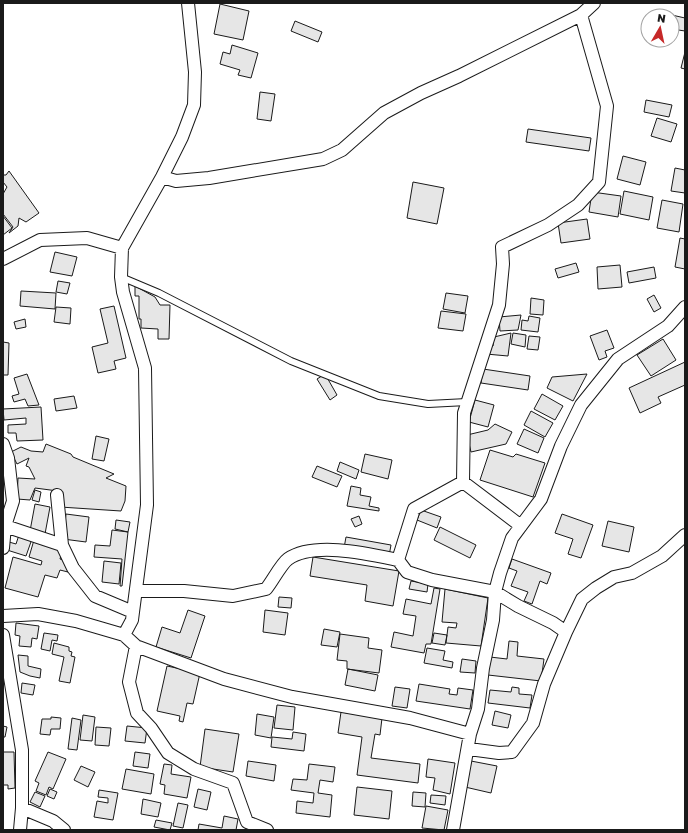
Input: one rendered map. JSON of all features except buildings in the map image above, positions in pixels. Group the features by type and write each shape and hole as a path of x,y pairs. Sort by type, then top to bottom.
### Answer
{"street":[{"path":"124,635 132,620 137,591 147,505 145,368 123,292 121,277 122,248 162,177 182,136 194,104 195,72 188,3"},
{"path":"162,177 176,181 209,178 323,159 342,150 384,113 421,93 459,76 581,15 594,3"},
{"path":"463,482 464,413 500,305 504,264 502,247 548,225 578,205 599,182 607,106 581,15"},
{"path":"3,259 40,240 87,238 122,248"},
{"path":"453,830 470,734 478,709 483,668 493,620 495,592 512,538 541,499 561,446 581,406 618,359 668,326 685,307"},
{"path":"3,444 8,458 13,501 5,526 3,548"},
{"path":"463,482 521,526"},
{"path":"398,560 414,509 463,482"},
{"path":"57,495 62,545 73,568 95,596 133,612"},
{"path":"5,526 62,545"},
{"path":"468,749 499,753 512,752 533,723 544,684 582,599 614,577 632,573 656,559 685,534"},
{"path":"137,591 184,591 233,596 266,589 288,560 308,552 348,550 398,560 407,572 432,580 495,592 518,606 553,623 566,632"},
{"path":"3,616 38,614 76,621 124,635 136,646 224,679 292,697 410,718 470,734"},
{"path":"3,635 22,750 22,808 20,830"},
{"path":"136,646 129,682 137,712 151,728 168,753 194,769 233,783 247,822 267,830"},
{"path":"22,808 53,821 64,830"}],"lane":[{"path":"121,277 166,296 291,361 379,396 428,404 467,402"}]}
